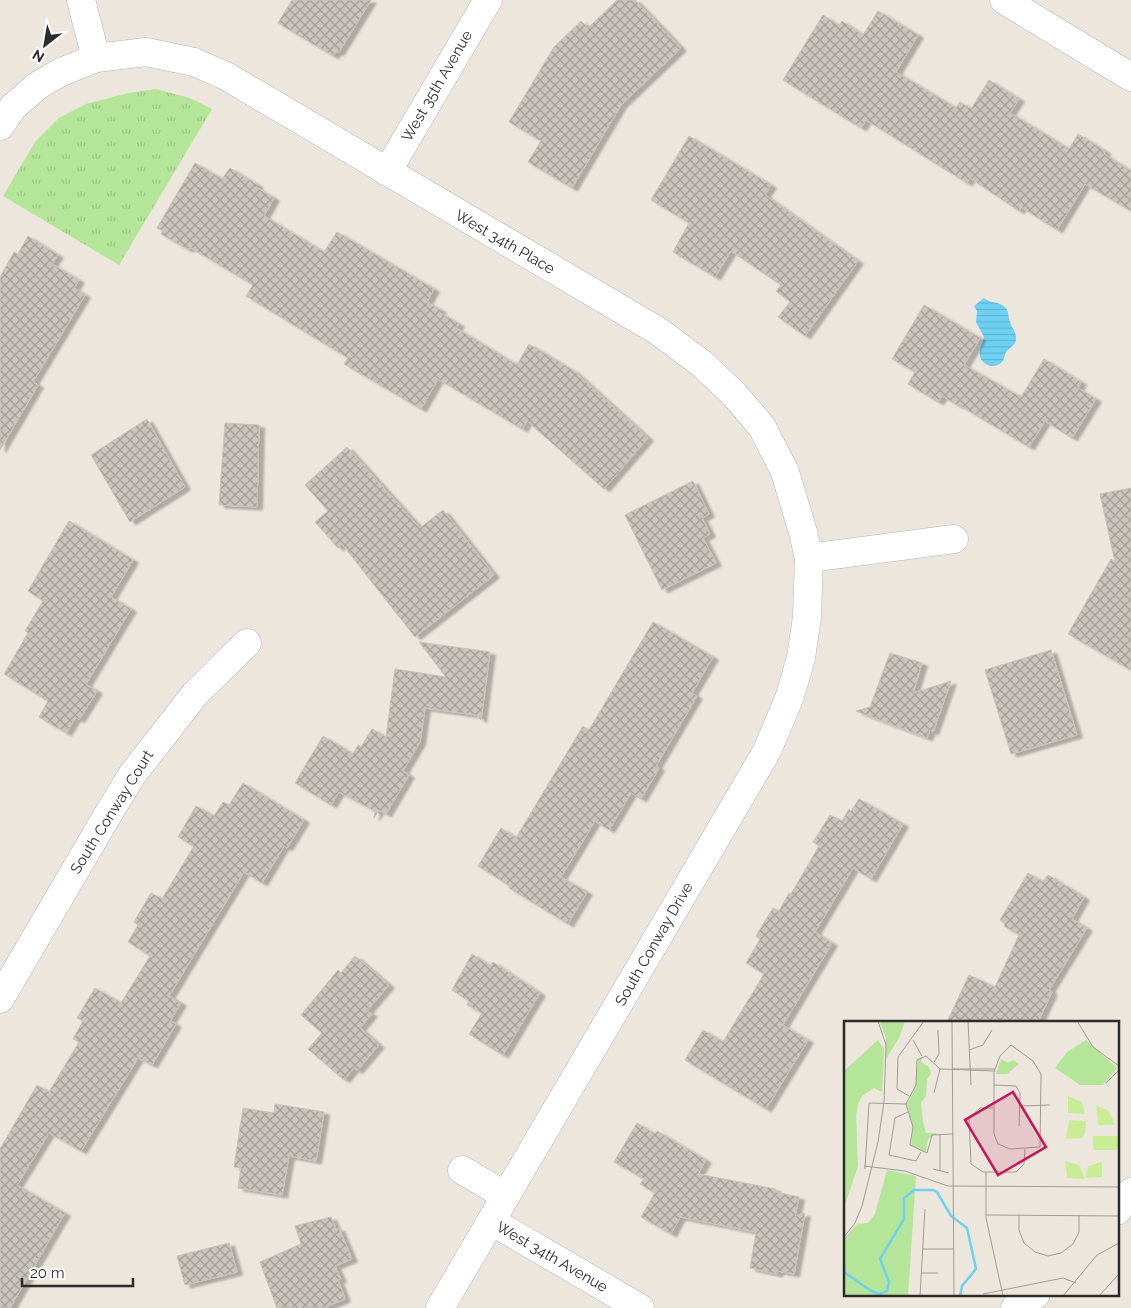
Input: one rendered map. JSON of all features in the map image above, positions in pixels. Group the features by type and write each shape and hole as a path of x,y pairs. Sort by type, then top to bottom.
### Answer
{"street":[{"path":"81,0 96,58"},
{"name":"West 35th Avenue","path":"387,172 488,0"},
{"path":"1004,0 1131,78"},
{"name":"West 34th Place","path":"0,126 13,107 38,86 61,72 96,58 146,52 194,62 226,76 658,332 701,363 734,394 762,427 785,472 803,532 808,558"},
{"path":"808,558 954,539"},
{"name":"South Conway Drive","path":"440,1308 767,751 790,696 801,658 807,618 808,558"},
{"name":"South Conway Court","path":"0,999 8,966 132,775 195,694 247,642"},
{"path":"462,1170 506,1196"},
{"path":"1118,1210 1131,1192"},
{"name":"West 34th Avenue","path":"491,1222 640,1308"},
{"path":"1015,1308 1033,1296"}],"green space":[{"path":"156,89 190,98 212,109 119,265 3,196 35,142 59,118 86,104 128,93"}],"water":[{"path":"984,298 1005,307 1016,335 1016,340 1006,352 1004,360 992,366 983,362 980,356 984,337 976,322 977,311 974,306"}],"building":[{"path":"292,0 371,0 339,52 336,52 333,56 278,23"},
{"path":"617,0 635,0 681,48 621,105 572,188 528,162 541,141 509,122 554,47 581,21 588,28"},
{"path":"878,11 918,35 896,72 956,108 960,102 971,109 989,80 1019,99 1010,113 1069,149 1078,134 1105,151 1104,154 1131,171 1131,211 1085,184 1057,230 1021,207 1019,211 970,178 967,183 866,120 861,128 783,80 823,15 839,26 842,21 863,35"},
{"path":"689,136 771,185 765,195 858,261 805,336 778,317 790,302 776,291 781,285 731,251 715,277 673,252 689,223 651,200"},
{"path":"195,163 222,179 230,168 258,185 256,187 274,198 264,216 324,252 337,232 434,289 427,302 459,324 456,328 517,365 529,344 574,371 648,438 604,489 527,421 522,429 438,379 421,409 344,364 348,358 246,296 253,285 191,248 187,249 161,234 163,231 157,228"},
{"path":"28,236 58,255 52,264 79,280 74,288 85,295 33,382 38,385 0,450 0,277 14,252 18,254"},
{"path":"924,305 980,338 964,365 1021,397 1044,359 1081,382 1078,388 1096,399 1072,438 1045,421 1029,447 942,396 938,402 908,384 915,372 892,359"},
{"path":"147,419 185,487 130,522 91,455"},
{"path":"225,423 259,425 257,507 219,505"},
{"path":"347,447 420,528 443,510 494,575 415,637 342,544 338,548 315,522 328,511 305,485"},
{"path":"693,481 709,514 702,518 710,534 703,538 716,563 662,590 625,515"},
{"path":"1131,488 1131,670 1068,634 1111,559 1115,562 1100,494"},
{"path":"69,521 133,560 111,597 131,609 86,684 97,691 79,720 76,717 66,733 39,717 48,701 4,674 28,633 25,631 43,601 28,591"},
{"path":"653,622 713,657 692,693 697,696 656,766 659,768 641,799 631,793 609,830 595,821 561,877 587,892 568,924 509,888 510,886 478,866 501,828 516,838 583,726 589,730"},
{"path":"419,642 490,652 481,720 476,715 425,708 420,742 403,771 409,775 386,814 379,810 374,818 375,811 339,792 331,805 295,783 323,736 353,754 358,745 361,747 372,729 386,737 395,669 446,677"},
{"path":"1051,650 1077,735 1011,754 985,670"},
{"path":"890,653 922,663 913,693 951,681 933,732 930,730 927,738 856,711 870,707"},
{"path":"243,783 304,820 287,848 284,846 262,883 244,872 169,996 181,1003 170,1021 176,1024 152,1065 138,1058 81,1151 49,1133 17,1185 65,1213 10,1308 0,1308 0,1149 37,1085 49,1092 79,1042 73,1039 83,1021 77,1018 95,988 121,1003 150,956 128,942 138,925 134,922 151,893 162,899 194,846 178,837 196,806 214,816 223,802 229,805"},
{"path":"859,799 903,824 871,879 853,868 815,932 832,943 783,1025 808,1040 766,1109 685,1060 703,1030 723,1042 764,974 746,963 760,939 756,936 773,908 779,911 789,893 791,894 819,846 813,842 830,815 842,821 849,809 851,811"},
{"path":"1028,873 1043,882 1048,875 1084,897 1072,919 1087,928 1049,990 1052,992 1038,1021 947,1021 969,975 995,987 1019,935 1004,926 1005,924 1000,920"},
{"path":"472,954 490,966 493,962 540,993 503,1055 469,1034 482,1013 467,1005 469,1001 452,990"},
{"path":"355,956 389,985 367,1011 372,1014 360,1028 379,1045 357,1071 354,1068 344,1080 308,1049 322,1033 301,1015 338,970 341,973"},
{"path":"275,1104 324,1112 316,1161 289,1156 282,1195 238,1188 241,1168 234,1167 243,1108 274,1113"},
{"path":"637,1123 655,1134 657,1131 706,1160 698,1174 776,1189 775,1192 799,1197 795,1216 805,1213 794,1274 778,1271 777,1274 750,1268 756,1232 680,1217 671,1234 641,1217 655,1193 640,1184 644,1179 614,1162"},
{"path":"331,1217 336,1229 339,1228 352,1259 335,1266 341,1279 338,1280 345,1299 323,1308 277,1308 260,1262 301,1244 295,1226"},
{"path":"229,1243 237,1272 185,1285 177,1256"}]}
